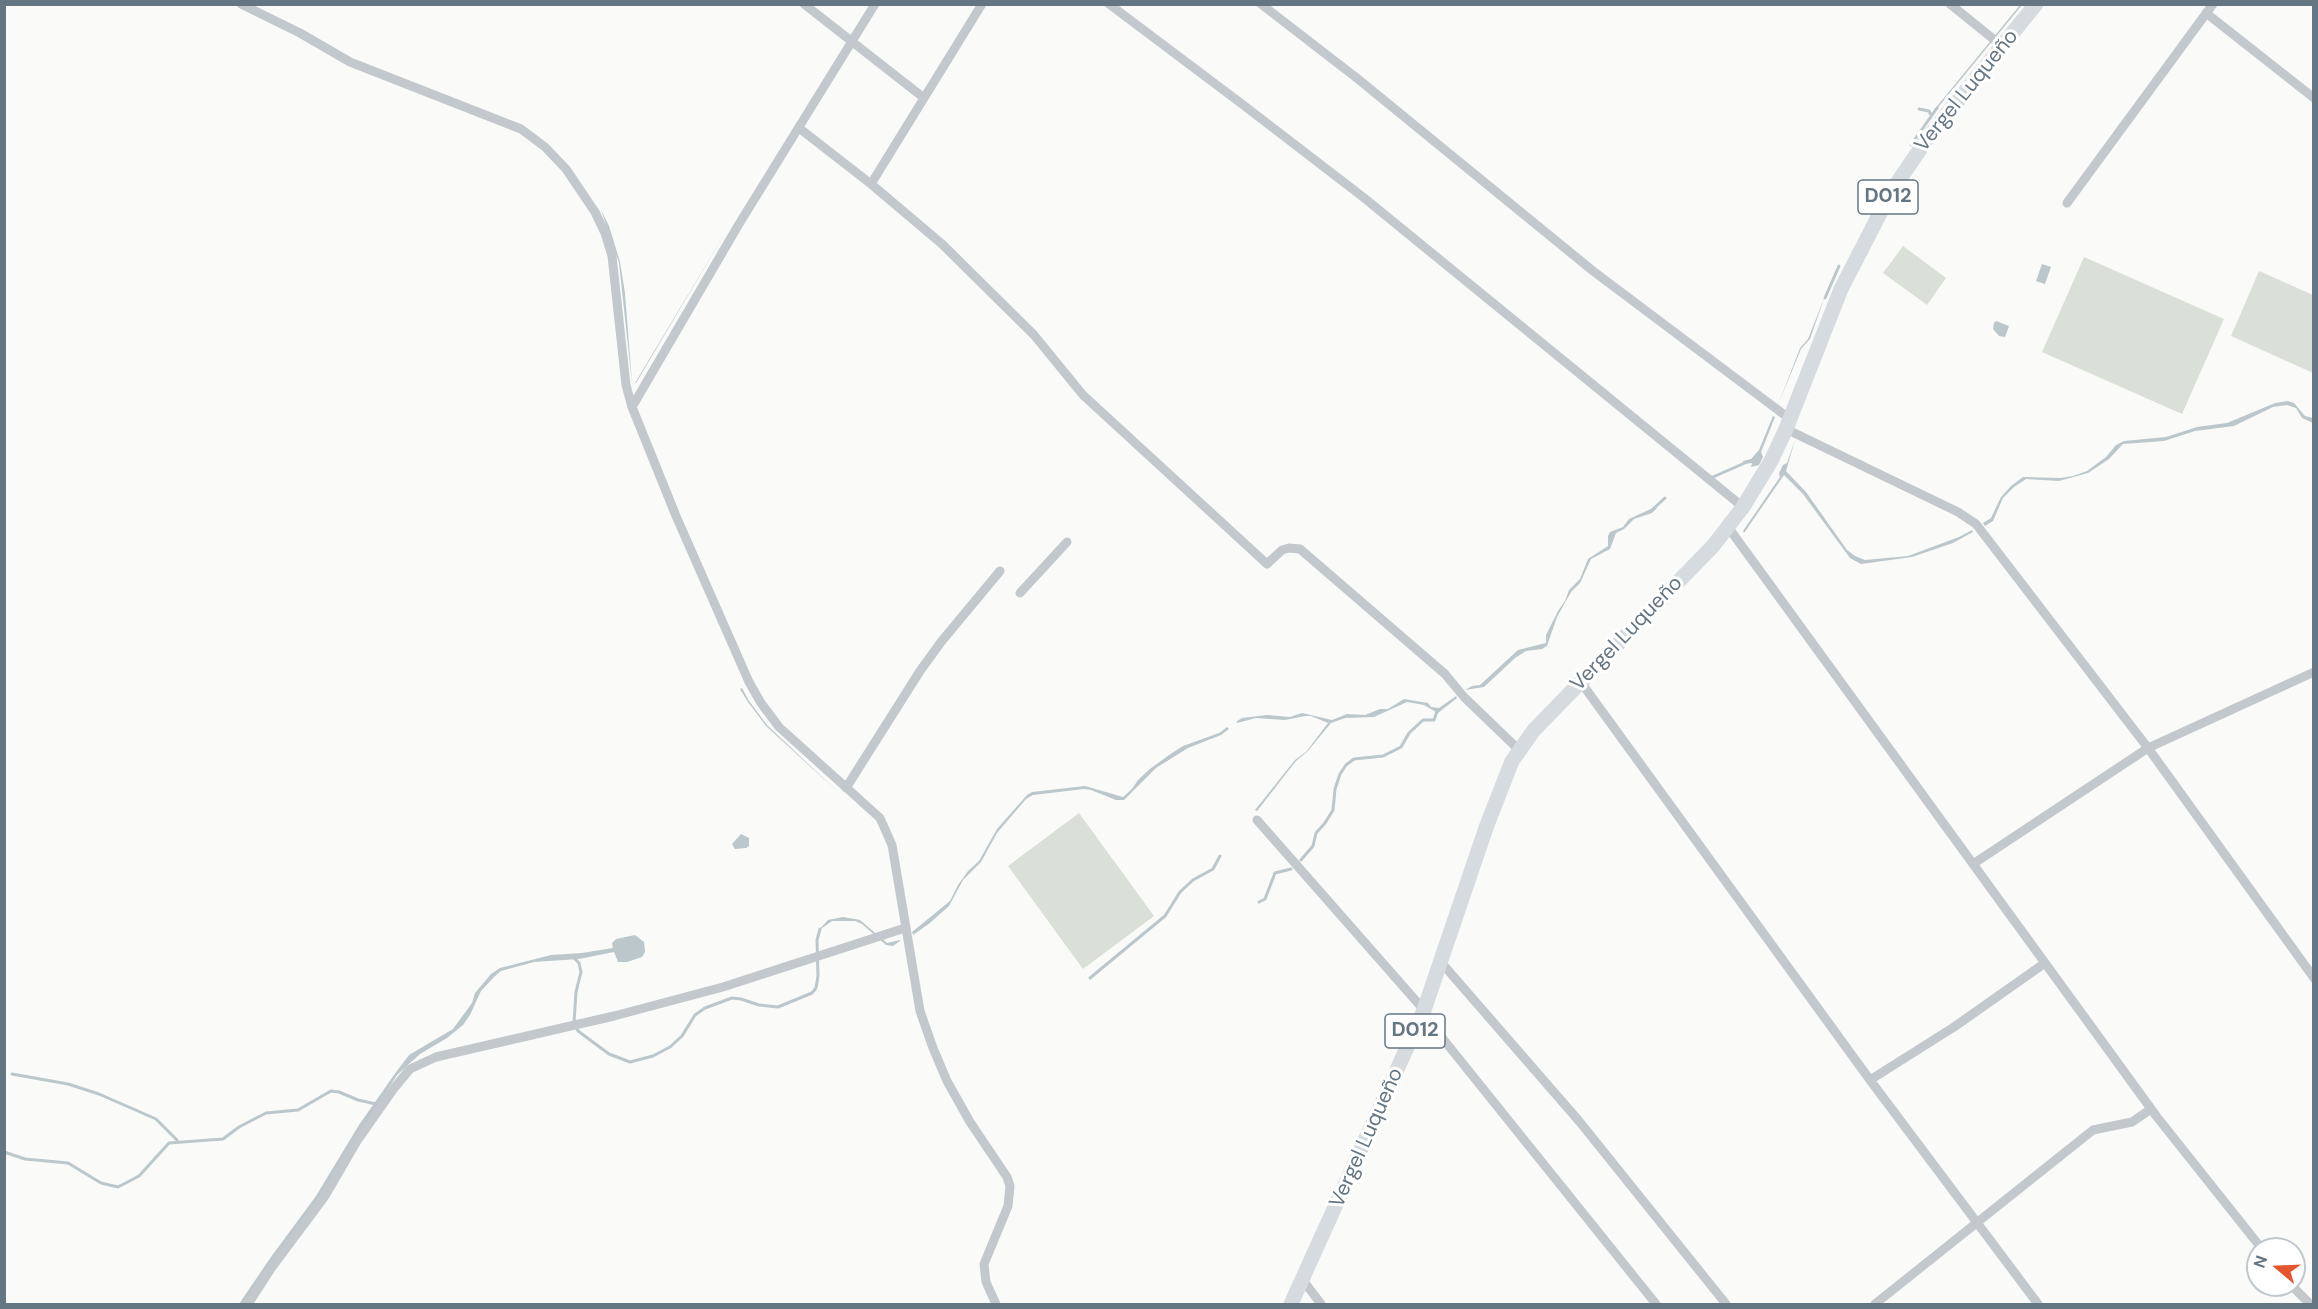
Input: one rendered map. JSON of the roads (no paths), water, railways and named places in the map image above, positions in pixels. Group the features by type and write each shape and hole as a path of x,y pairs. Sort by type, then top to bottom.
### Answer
{"main road":[{"name":"Vergel Luqueño","path":"1291,1305 1424,1010 1505,776 1519,750 1534,730 1580,681 1697,563 1743,507 1771,461 1841,289 1891,192 1996,41 2036,4"}],"street":[{"path":"241,4 300,33 350,62 521,129 544,147 581,189 605,233 612,256 626,385 632,407 676,516 749,682 779,727 880,818 892,845 920,1011 947,1081 970,1122 1007,1177 1010,1186 1008,1206 984,1264 986,1282 996,1305"},
{"path":"804,4 924,98"},
{"path":"632,407 739,224 874,4"},
{"path":"871,183 982,4"},
{"path":"1109,4 1353,190 1743,507"},
{"path":"1261,4 1358,79 1593,271 1788,424 1958,512 1976,524 2148,748 2313,978"},
{"path":"1950,4 1996,41"},
{"path":"2067,203 2213,4"},
{"path":"2206,13 2313,98"},
{"path":"799,128 871,183 950,252 1034,334 1083,394 1267,564 1282,550 1300,549 1444,674 1464,697 1519,750"},
{"path":"1728,527 2151,1109 2252,1237"},
{"path":"1020,593 1067,542"},
{"path":"846,788 920,671 1000,571"},
{"path":"1973,864 2148,748 2313,672"},
{"path":"1580,681 1870,1080 2038,1305"},
{"path":"1257,820 1424,1010 1427,1018 1656,1305"},
{"path":"248,1305 272,1267 325,1196 357,1141 410,1069 436,1057 723,987 905,928"},
{"path":"1440,961 1579,1121 1726,1305"},
{"path":"1870,1080 1954,1027 2045,963"},
{"path":"1875,1305 2093,1130 2132,1122 2151,1109"},
{"path":"1302,1279 1321,1305"}],"waterway":[{"path":"1911,145 1937,108"},
{"path":"1919,109 1929,111 1931,115"},
{"path":"1893,213 1905,192"},
{"path":"1869,210 1877,198"},
{"path":"1825,298 1839,266"},
{"path":"1713,477 1747,462"},
{"path":"1652,510 1665,498"},
{"path":"1301,860 1313,846 1316,833 1333,810 1335,789 1346,765 1354,759 1383,756 1401,747 1409,733 1423,720 1434,720 1437,711"},
{"path":"1090,978 1165,916 1180,892 1193,880 1213,869 1220,856"},
{"path":"1259,902 1265,899 1275,873 1291,869"},
{"path":"574,958 579,963 581,972 576,992 574,1023 578,1031 609,1054 630,1062 653,1056 670,1047 682,1036 695,1015 705,1008 732,998 778,1007 812,993 816,988 818,976 817,940 820,929"},
{"path":"12,1074 68,1084 99,1094 156,1119 177,1140"},
{"path":"4,1152 25,1159 68,1163 101,1183 118,1187 139,1176 169,1143 223,1139 239,1127 266,1113 298,1110 331,1091 376,1104"}]}
